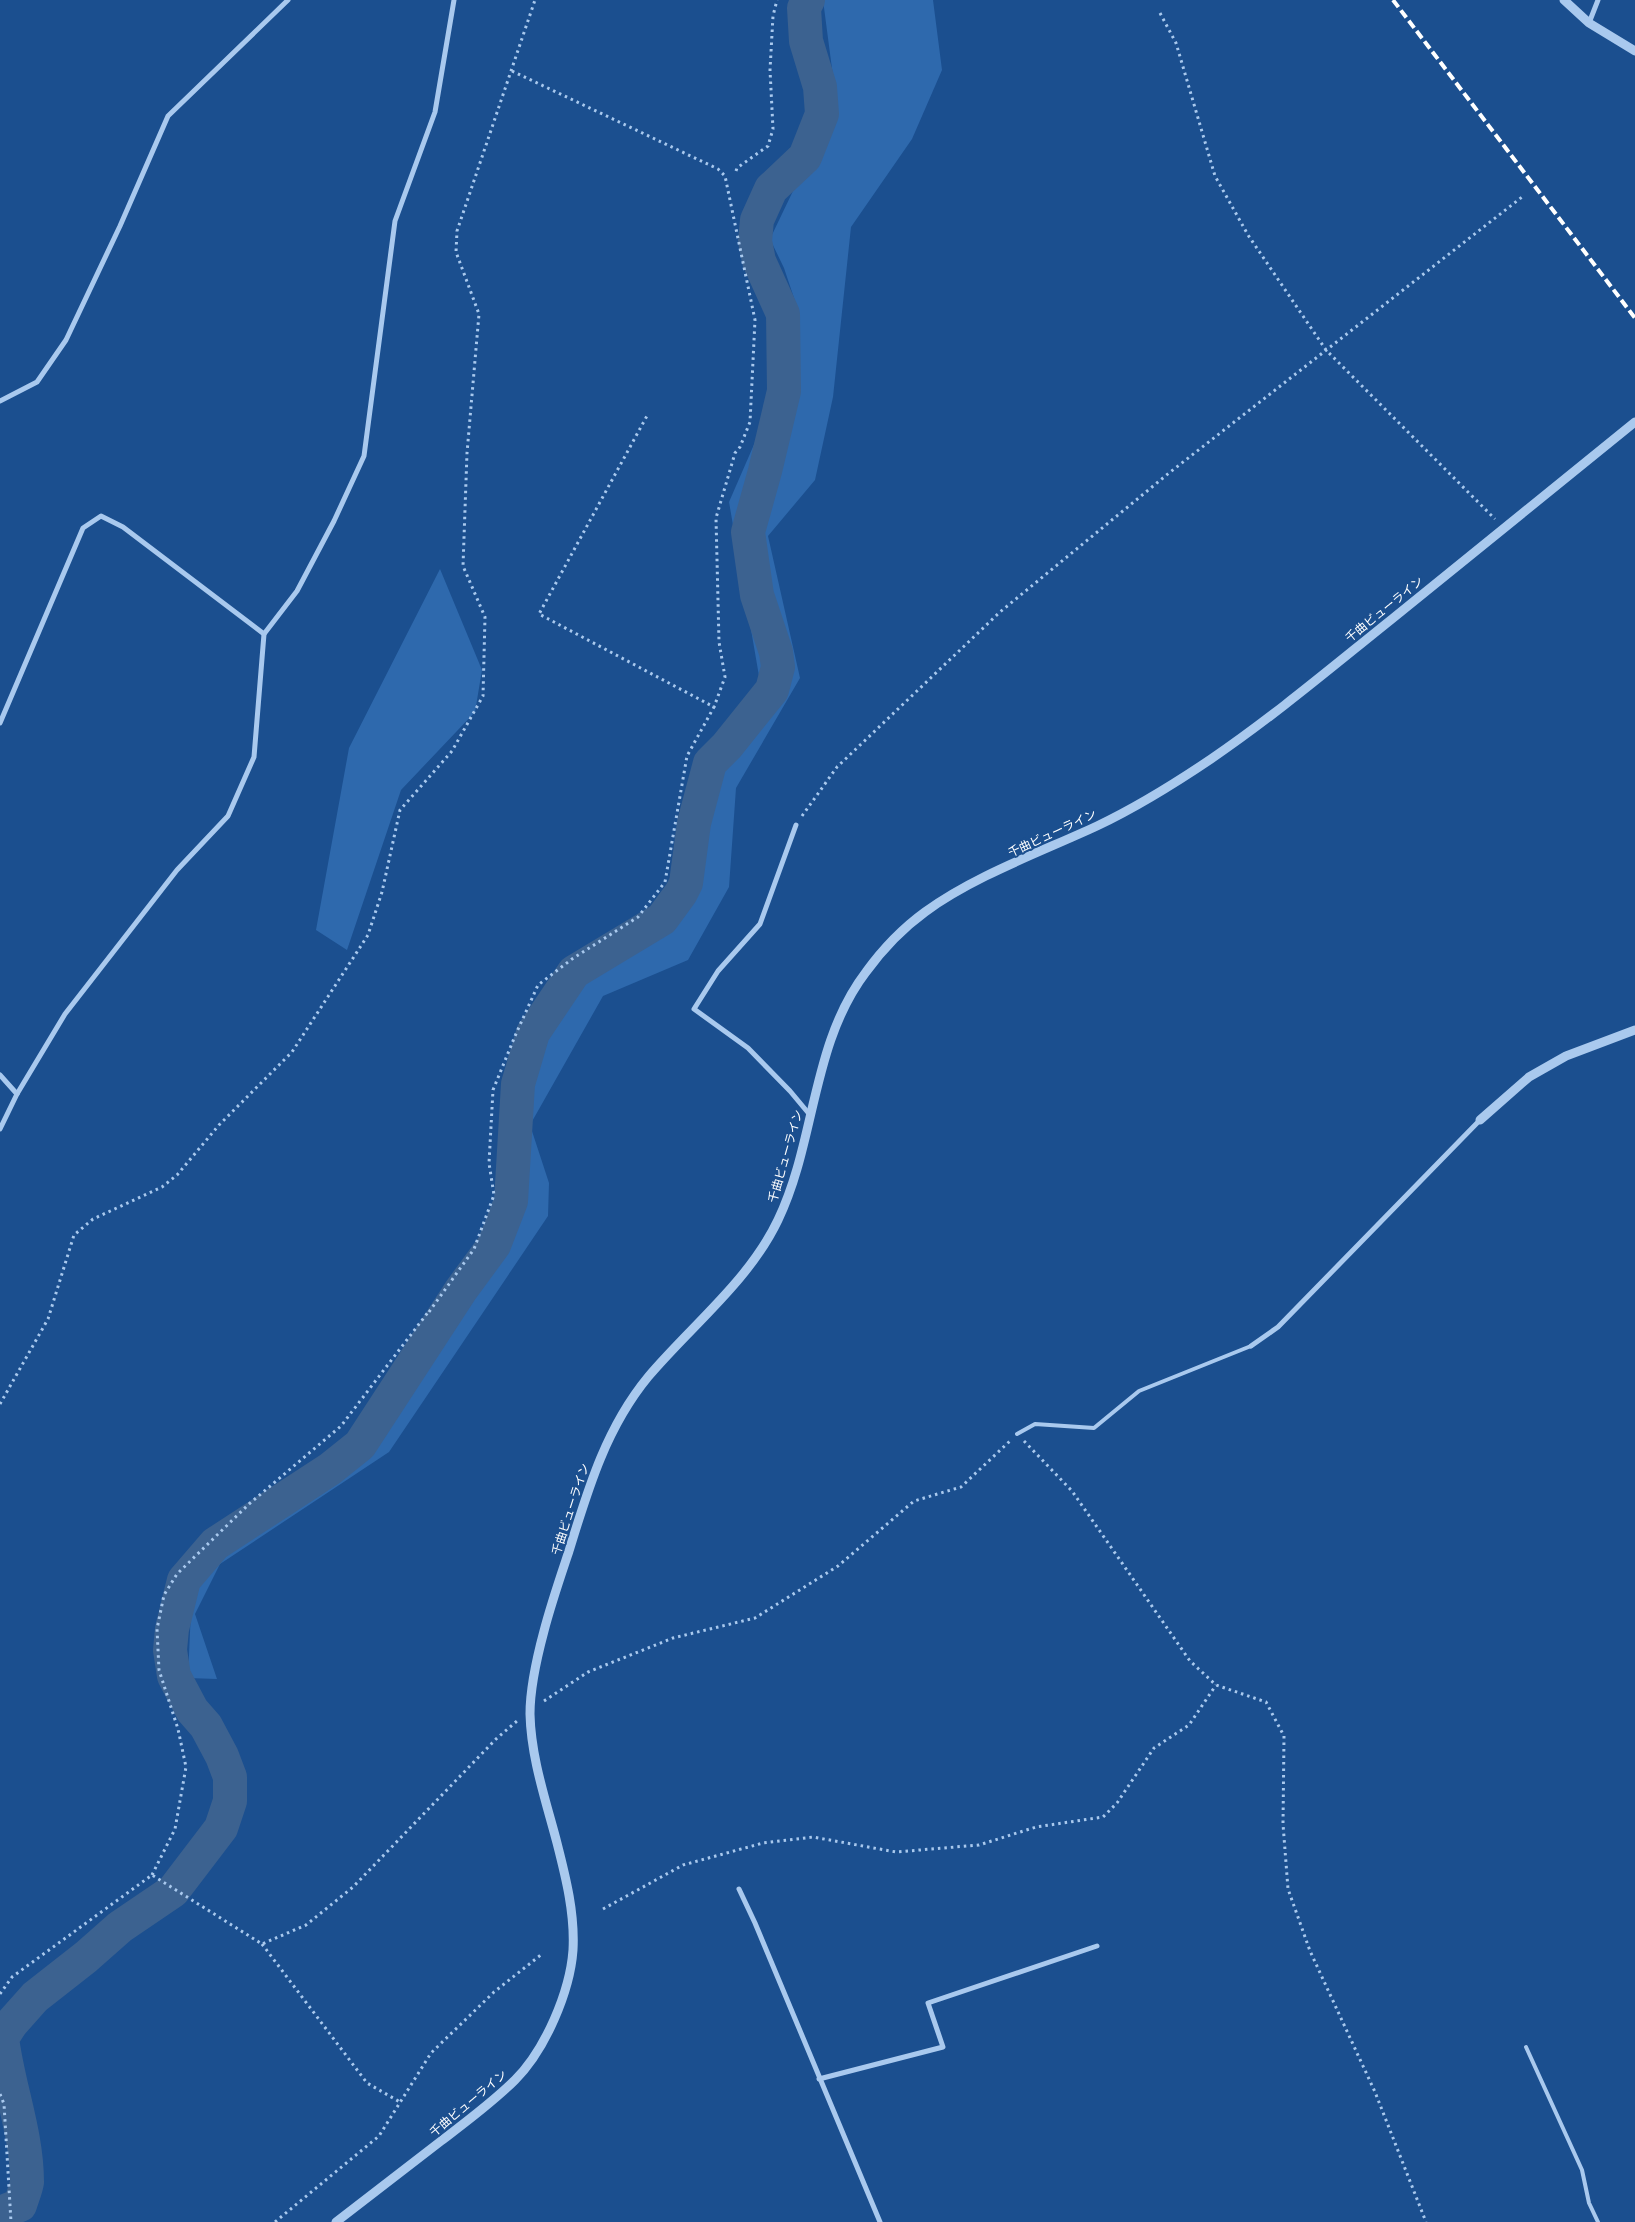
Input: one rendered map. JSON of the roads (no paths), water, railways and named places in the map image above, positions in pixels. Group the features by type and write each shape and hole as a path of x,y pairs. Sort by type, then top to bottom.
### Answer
{"street":[{"path":"0,401 37,382 66,340 128,209 168,116 288,0"},
{"path":"0,1129 17,1094 65,1014 177,870 228,816 254,756 264,634 297,591 334,521 364,456 395,221 435,112 454,0"},
{"path":"1564,0 1589,22 1635,51"},
{"path":"1589,22 1598,0"},
{"name":"千曲ビューライン","path":"336,2222 465,2123 517,2078 539,2050 555,2016 568,1982 573,1951 571,1900 534,1756 530,1711 536,1664 544,1630 591,1480 607,1442 627,1406 647,1379 738,1279 764,1246 780,1217 793,1180 823,1064 840,1016 864,974 892,942 922,914 964,888 1104,822 1162,791 1214,757 1280,709 1635,422"},
{"path":"0,723 83,528 101,516 123,527 264,634"},
{"path":"796,825 760,924 718,971 694,1009 748,1048 790,1091 810,1115"},
{"path":"1252,1346 1278,1327 1480,1120 1529,1077 1558,1060 1635,1030"},
{"path":"0,1076 17,1094"},
{"path":"740,1889 756,1923 819,2079 880,2222"},
{"path":"819,2079 943,2047 928,2003 1097,1946"}],"lane":[{"path":"1017,1434 1035,1424 1094,1428 1139,1391 1252,1346"},
{"path":"1526,2047 1582,2170 1589,2203 1598,2222"}],"waterway":[{"path":"0,2213 20,2205 27,2182 21,2128 8,2074 2,2038 11,2024 35,1997 86,1957 120,1927 173,1891 221,1828 230,1801 230,1777 222,1756 206,1726 192,1710 174,1676 170,1650 172,1629 184,1580 215,1544 330,1469 360,1445 461,1290 494,1245 511,1201 518,1084 533,1033 574,972 662,919 681,893 686,883 694,823 710,763 727,746 772,690 778,667 776,652 757,595 748,532 784,391 783,314 759,261 755,241 757,220 771,189 805,157 822,114 820,87 806,41 804,8 808,0"}],"railway":[{"path":"1393,0 1635,318"}]}
